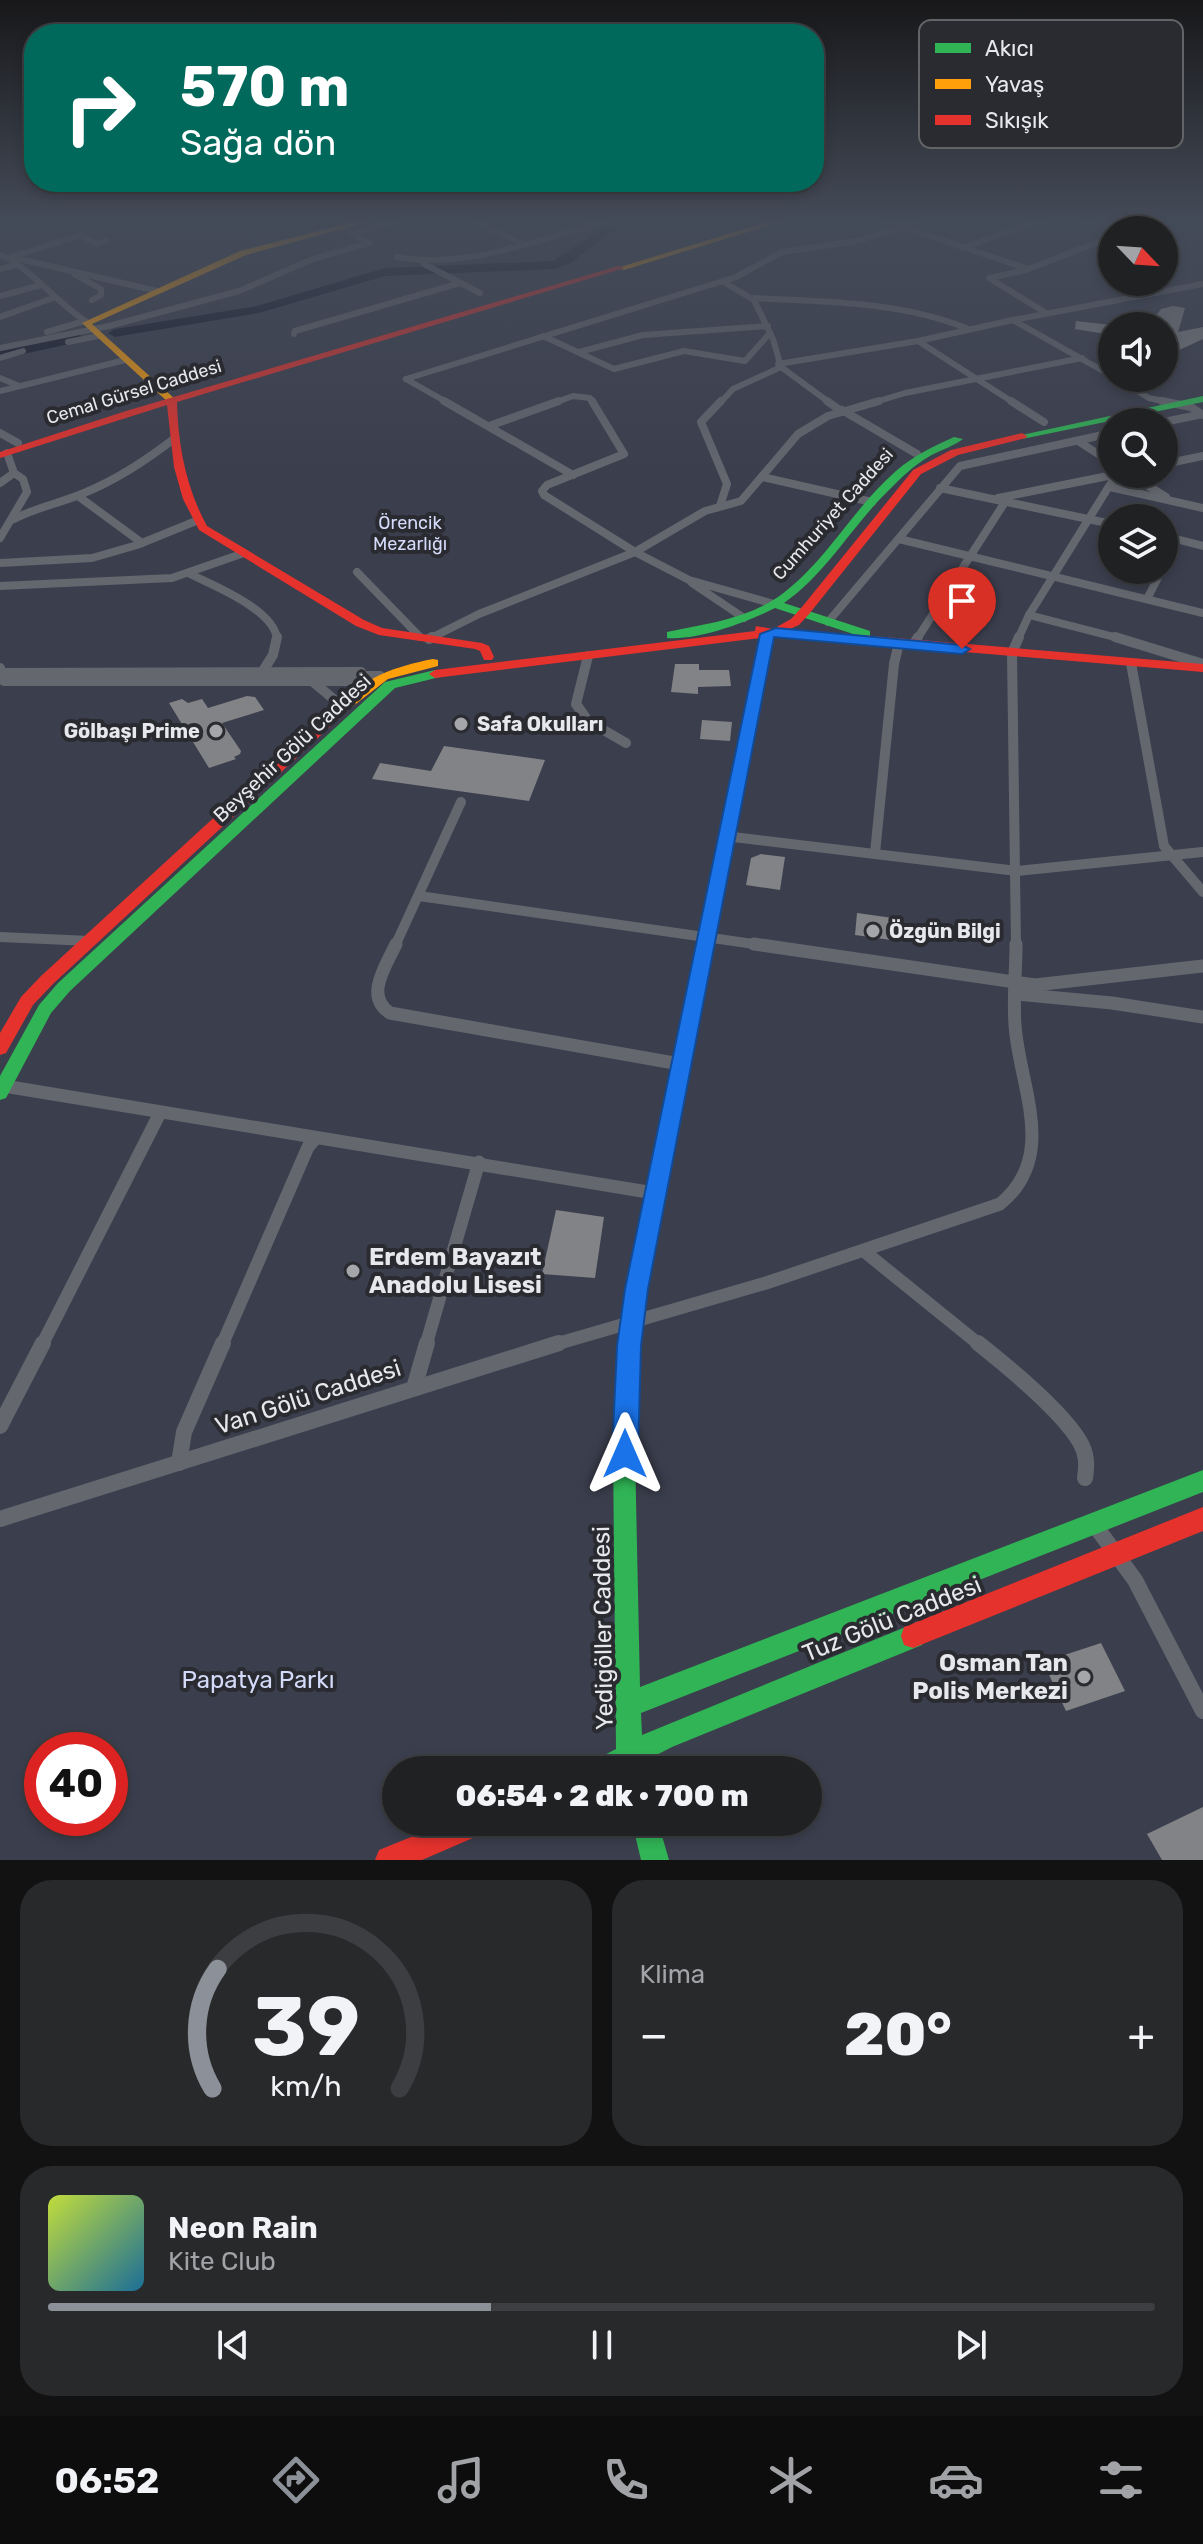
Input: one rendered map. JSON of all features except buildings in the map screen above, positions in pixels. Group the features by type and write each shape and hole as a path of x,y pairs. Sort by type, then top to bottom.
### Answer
{"street":[{"path":"0,317 31,306"},
{"path":"63,306 169,400 190,507 196,521 360,623 379,631 478,646 485,649 488,657"},
{"path":"0,358 90,327 106,313 123,306"},
{"path":"3,347 123,322 182,306"},
{"path":"294,333 384,306"},
{"name":"Cemal Gürsel Caddesi","path":"6,450 484,306"},
{"name":"Cemal Gürsel Caddesi","path":"169,400 491,306"},
{"path":"573,475 406,379 641,306"},
{"path":"757,306 769,330 780,366 841,410 917,454"},
{"path":"854,306 896,309 936,317 966,328"},
{"path":"1034,306 1046,313"},
{"path":"720,506 727,484 701,422 733,389 780,366 1085,306"},
{"path":"106,313 123,322"},
{"path":"1013,320 1098,368"},
{"path":"543,336 614,369 684,351 742,361 748,359 769,330"},
{"path":"579,352 643,335 769,330"},
{"path":"918,341 1044,422"},
{"path":"425,638 635,552 705,511 741,501 805,428 841,410 905,393 1082,358"},
{"path":"0,391 125,360"},
{"path":"0,378 20,386"},
{"name":"Cumhuriyet Caddesi","path":"512,659 672,635 736,620 774,604 796,589 902,465 917,454 949,441 1203,390"},
{"path":"1141,392 1156,400 1203,414"},
{"path":"489,426 573,396 590,398 624,454 547,485 542,493 635,552 689,580 774,604 806,609 828,622 900,643"},
{"name":"Cumhuriyet Caddesi","path":"806,609 917,472 937,458 958,449 1203,399"},
{"path":"1178,419 1203,414"},
{"path":"0,433 14,473 23,479 32,502 48,503"},
{"path":"828,622 950,476 963,465 1098,436"},
{"path":"14,519 48,503 78,496 151,457 175,438"},
{"path":"1078,441 1098,454"},
{"path":"1178,461 1203,456"},
{"path":"0,483 14,473"},
{"path":"950,476 970,492"},
{"path":"762,477 872,502"},
{"path":"993,499 1098,478"},
{"path":"940,488 1098,521"},
{"path":"1012,653 1052,575 1109,488"},
{"path":"1114,488 1203,508"},
{"path":"1152,488 1173,501"},
{"path":"0,538 14,519 27,492"},
{"path":"1026,507 1033,492"},
{"path":"78,496 142,543"},
{"path":"875,853 892,679 900,643 971,558 1005,502"},
{"path":"1191,505 1203,502"},
{"path":"0,563 92,558 142,543 196,521"},
{"path":"899,539 1203,613"},
{"path":"1178,539 1203,546"},
{"path":"0,586 172,578 244,553"},
{"path":"357,572 367,589 425,638"},
{"path":"190,574 235,598 274,626 278,635 276,645 260,676"},
{"path":"689,580 736,620 772,633 1131,663 1203,666"},
{"path":"1147,599 1155,584"},
{"name":"Beyşehir Gölü Caddesi","path":"2,1090 45,1009 64,987 369,701 386,680 467,664 588,656 772,633 806,609"},
{"path":"1029,615 1170,652 1203,666"},
{"name":"Yedigöller Caddesi","path":"631,1756 624,1424 631,1320 725,836 772,633"},
{"name":"Van Gölü Caddesi","path":"0,1519 631,1320 865,1252 1000,1204 1016,1191 1029,1160 1033,1118 1019,1057 1014,988 1017,871 1012,653"},
{"path":"588,656 576,704 588,721 626,743"},
{"path":"467,664 488,657 512,659"},
{"path":"1131,663 1164,846 1203,892"},
{"path":"0,671 4,681 361,672 357,681 260,676"},
{"path":"359,676 386,680"},
{"path":"0,1048 27,1001 47,980 343,707 386,680"},
{"path":"312,681 343,707"},
{"path":"461,802 378,983 376,1002 381,1009 403,1018 680,1064"},
{"path":"725,836 1017,871 1203,852"},
{"path":"419,896 1203,1017"},
{"path":"0,937 90,941 108,947"},
{"path":"1014,988 1203,966"},
{"path":"47,980 64,987"},
{"path":"2,1090 479,1162 654,1193"},
{"path":"0,1426 160,1113"},
{"path":"179,1463 184,1432 308,1147 316,1138"},
{"path":"414,1388 479,1162"},
{"path":"865,1252 880,1260 997,1358 1069,1427 1081,1444 1087,1461 1085,1478"},
{"name":"Tuz Gölü Caddesi","path":"628,1705 1203,1481"},
{"name":"Tuz Gölü Caddesi","path":"645,1756 1116,1553 1203,1519"},
{"path":"1094,1524 1135,1580 1203,1711"},
{"path":"389,1860 446,1836"},
{"path":"649,1836 655,1860"}],"green space":[{"path":"0,306 1203,306 1203,1860 0,1860"}],"waterway":[{"path":"115,333 269,306"},
{"path":"0,355 78,338"}],"traffic: fast":[{"path":"1022,436 1203,399"},
{"path":"671,635 742,618 782,599 827,558 901,471 958,439"},
{"path":"774,604 866,634"},
{"path":"0,1093 45,1009 64,987 390,685 435,674"},
{"path":"624,1451 629,1756"},
{"path":"628,1705 1203,1481"},
{"path":"629,1756 663,1738 913,1636"},
{"path":"649,1836 655,1860"}],"traffic: slow":[{"path":"125,306 86,323 172,401"},
{"path":"343,707 384,677 433,663"},
{"path":"624,1451 631,1320 737,787"}],"traffic: jam":[{"path":"0,455 129,413 493,306"},
{"path":"172,401 179,467 189,499 203,528 360,623 379,631 478,646 485,649 488,657"},
{"path":"435,674 776,632 795,622 806,610 917,472 954,453 1022,436"},
{"path":"737,787 767,634 760,629"},
{"path":"778,632 1203,668"},
{"path":"0,1048 27,1001 47,980 343,707"},
{"path":"913,1636 1203,1519"},
{"path":"389,1860 446,1836"}],"place":[{"name":"Safa Okulları","path":"461,724"},
{"name":"Gölbaşı Prime","path":"216,731"},
{"name":"Özgün Bilgi","path":"873,931"},
{"name":"Erdem Bayazıt Anadolu Lisesi","path":"353,1271"},
{"name":"Osman Tan Polis Merkezi","path":"1084,1677"}],"route":[{"path":"625,1454 631,1320 767,634 776,632 962,649"}],"park label":[{"name":"Örencik Mezarlığı","path":"410,533"},
{"name":"Papatya Parkı","path":"258,1680"}]}
